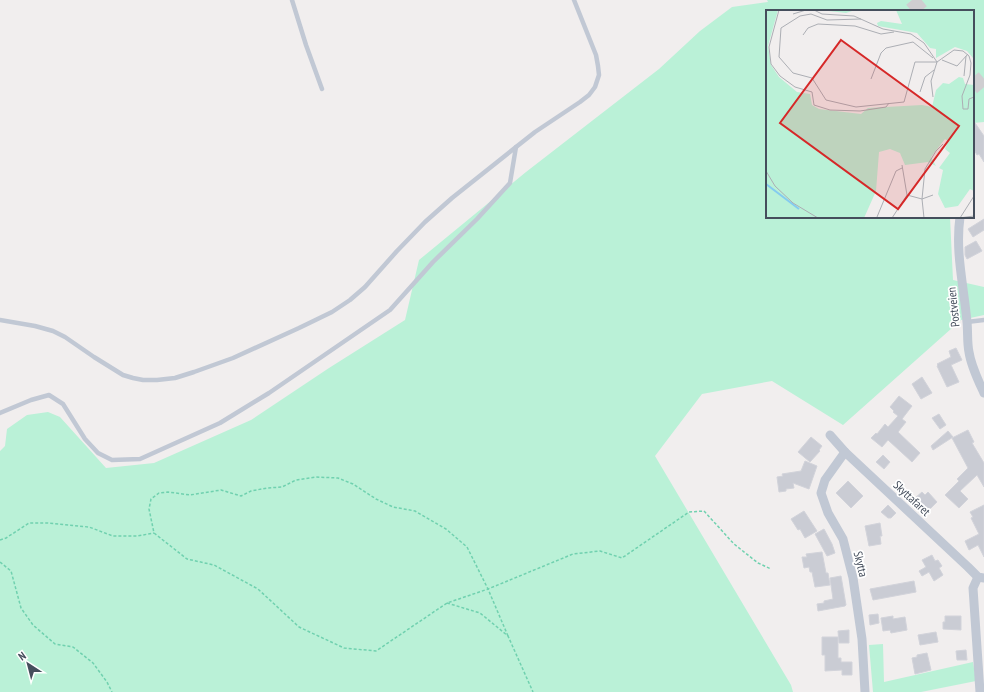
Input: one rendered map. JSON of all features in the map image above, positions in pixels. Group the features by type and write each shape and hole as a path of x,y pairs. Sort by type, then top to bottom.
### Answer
{"street":[{"name":"Postveien","path":"960,218 959,255 969,352 984,393"},
{"name":"Skyttafaret","path":"830,435 845,452 981,578 972,588 980,692"},
{"name":"Skytta","path":"845,452 825,480 821,492 828,513 843,539 853,578 862,639 865,692"}],"lane":[{"path":"292,0 322,89"},
{"path":"0,320 35,326 53,331 65,337 123,375 143,380 157,380 175,378 233,358 332,312 350,300 365,286 425,222 452,198 535,132 589,95 595,87 599,75 598,66 596,55 574,0"},
{"path":"0,413 31,400 48,395 63,404 85,439 98,453 112,460 140,459 220,423 269,393 390,310 433,262 477,219 510,183 516,147"},
{"path":"967,322 984,320"}],"path":[{"path":"533,692 488,589 467,547 446,529 416,511 392,507 376,499 353,484 338,478 316,477 296,480 282,487 251,491 241,496 221,490 190,495 168,492 159,493 151,499 149,509 154,533 186,559 214,565 258,589 299,627 344,648 376,651 447,603 488,589 573,554 600,551 622,558 689,512 704,511 734,544 758,563 770,569"},
{"path":"0,540 6,538 29,523 89,527 113,536 138,536 154,533"},
{"path":"0,562 11,571 21,608 33,625 55,644 73,647 93,663 107,682 112,692"},
{"path":"447,603 480,613 508,636"}],"green space":[{"path":"767,0 984,0 984,122 974,123 974,10 766,10 766,218 950,218 953,280 984,287 984,315 961,320 843,425 772,381 702,394 655,456 791,685 793,692 0,692 0,451 5,446 7,429 27,415 48,412 60,417 106,468 154,463 251,420 405,320 419,260 526,172 659,69 700,31 732,7 768,2"},
{"path":"883,644 884,682 973,662 976,681 921,692 873,692 869,645"}],"building":[{"path":"974,121 984,136 984,162 979,154 977,155 974,150"},
{"path":"984,219 984,230 973,237 968,229"},
{"path":"976,241 982,251 967,259 965,255 965,247"},
{"path":"956,348 962,360 951,365 959,382 947,387 937,364 951,357 949,351"},
{"path":"922,377 932,393 921,399 912,384"},
{"path":"899,396 912,406 902,419 906,422 898,432 920,453 912,462 888,440 882,447 871,438 876,433 877,434 885,424 888,427 898,416 890,407"},
{"path":"939,414 946,425 940,429 932,418"},
{"path":"968,430 974,442 972,443 984,463 984,487 977,475 960,491 968,499 959,508 945,495 959,481 957,479 968,468 952,438"},
{"path":"948,431 953,437 933,450 931,446"},
{"path":"811,437 822,446 819,450 820,451 810,462 798,452"},
{"path":"883,455 890,462 884,469 876,462"},
{"path":"805,461 817,466 809,489 793,483 794,488 779,492 777,477 783,476 782,474 801,471"},
{"path":"848,481 863,496 851,508 836,493"},
{"path":"922,492 925,495 928,492 937,502 929,510 915,498"},
{"path":"888,505 896,513 891,518 888,518 881,512"},
{"path":"984,505 984,557 978,545 969,550 965,541 979,534 971,518 973,517 970,512"},
{"path":"804,511 817,531 805,538 800,529 798,530 791,519"},
{"path":"880,523 882,536 880,536 881,544 869,546 865,526"},
{"path":"824,529 835,553 827,556 815,534"},
{"path":"822,552 830,585 815,587 812,572 810,572 809,567 804,568 802,557 807,557 806,554"},
{"path":"932,555 935,561 938,560 942,566 939,568 943,575 934,581 929,572 922,576 919,571 926,567 922,560"},
{"path":"841,576 846,605 818,611 817,604 833,599 830,578"},
{"path":"914,581 916,592 873,600 870,589"},
{"path":"878,614 879,623 870,625 869,615"},
{"path":"893,616 893,619 905,617 907,630 891,633 890,630 883,631 881,618"},
{"path":"945,616 961,616 961,630 943,629"},
{"path":"849,630 849,643 839,643 838,631"},
{"path":"936,632 938,642 920,645 918,635"},
{"path":"822,637 838,637 838,658 841,658 841,662 852,662 852,675 842,675 842,670 825,671 825,655 822,655"},
{"path":"966,650 967,660 957,660 956,651"},
{"path":"927,653 931,670 915,674 912,658 917,657 917,655"}],"tunnel":[{"path":"912,0 920,10"},
{"path":"974,78 984,90"}]}
